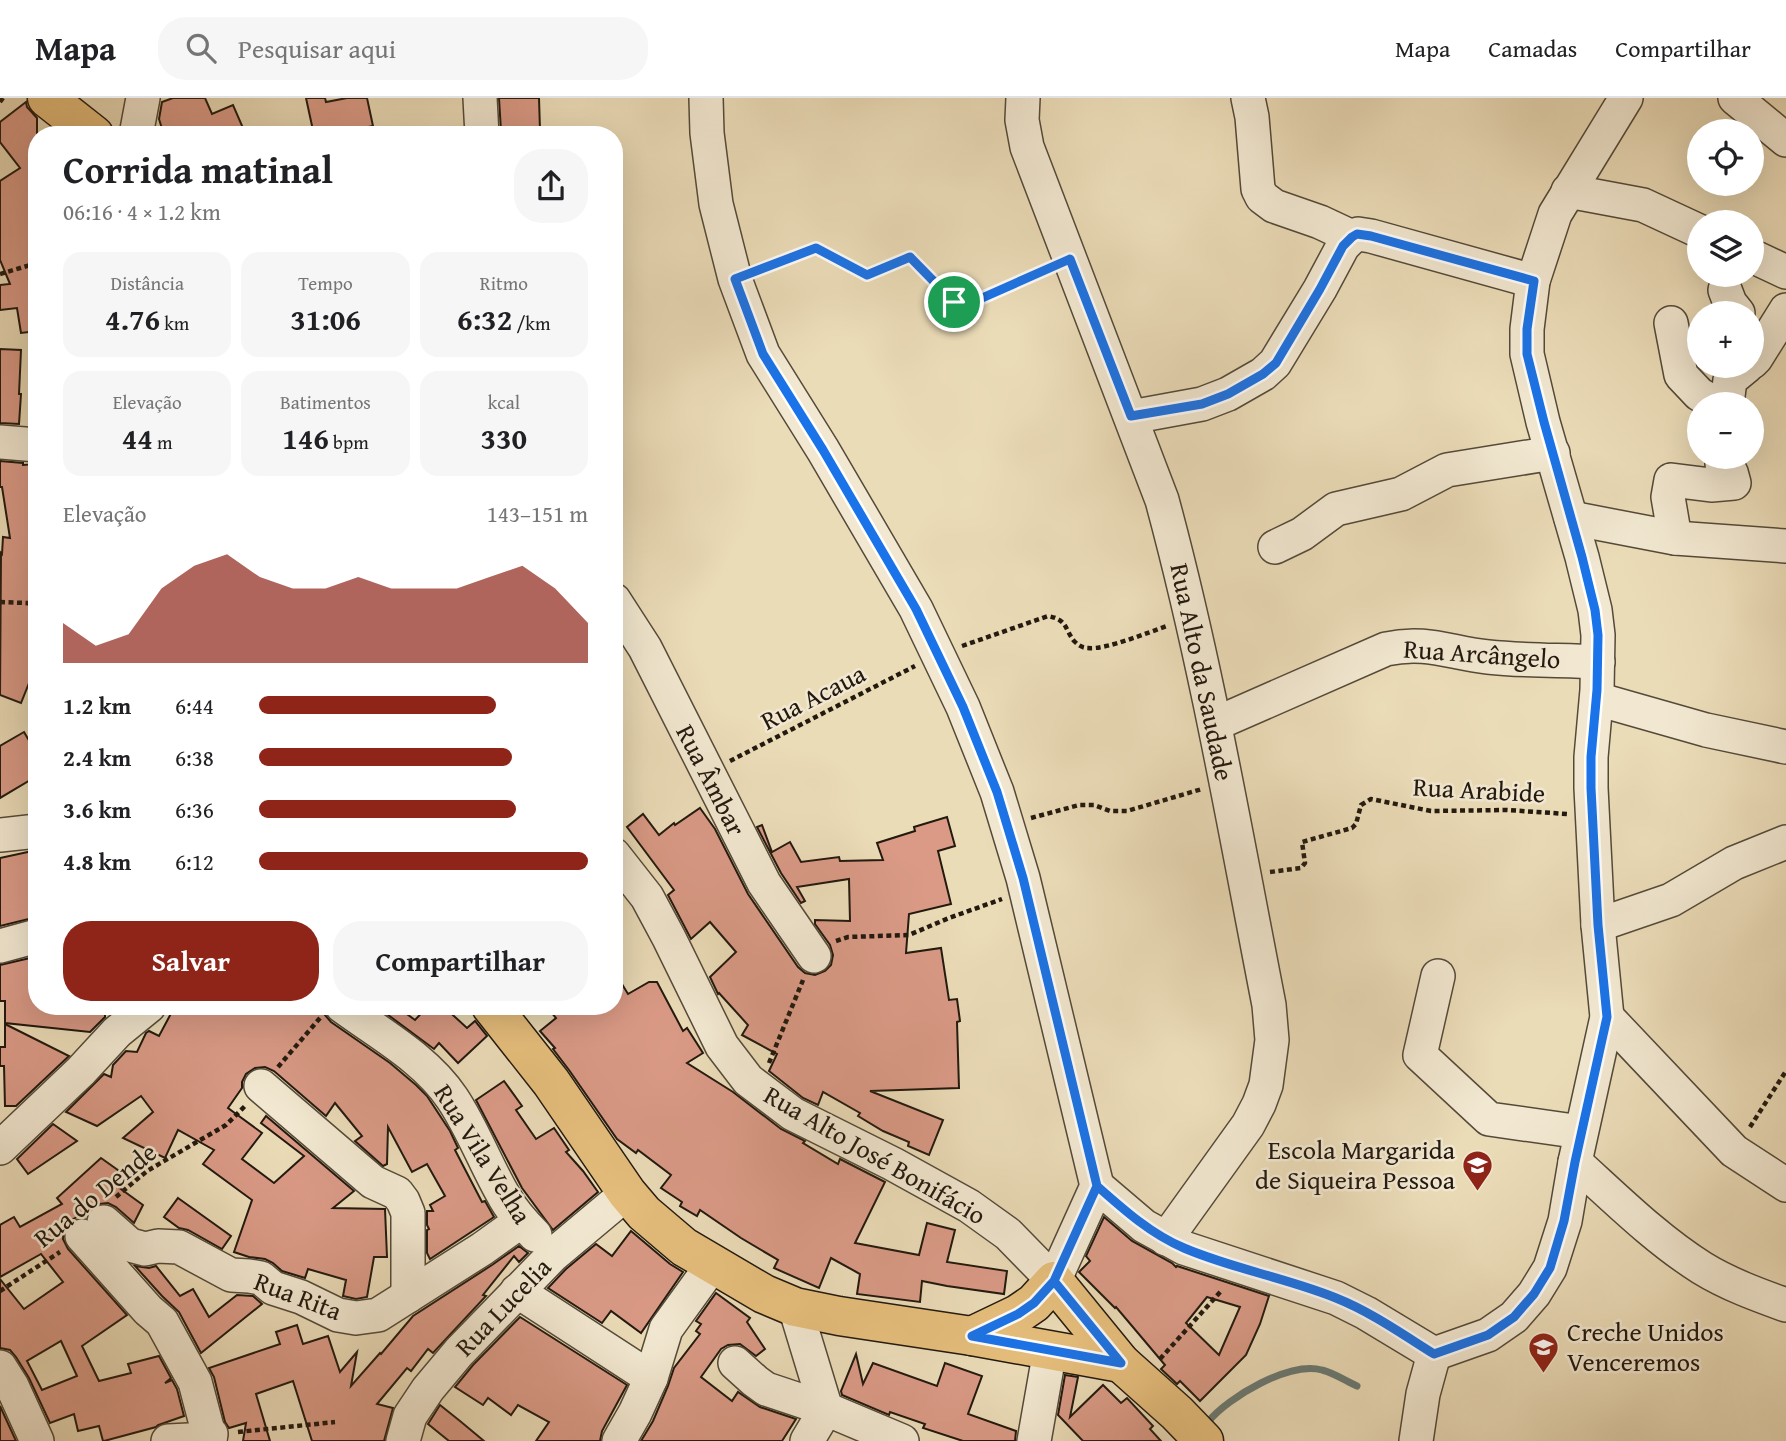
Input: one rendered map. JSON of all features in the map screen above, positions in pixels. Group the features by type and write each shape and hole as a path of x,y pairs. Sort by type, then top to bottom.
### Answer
{"main road":[{"path":"47,98 82,126"},
{"path":"498,1015 551,1082 626,1193 644,1213 684,1247 764,1294 795,1307 1050,1350 1131,1372"},
{"path":"972,1336 1018,1314 1034,1303 1054,1281"},
{"name":"Rua Alto José Bonifácio","path":"1054,1281 1131,1372 1204,1441"}],"street":[{"path":"138,126 143,98"},
{"path":"480,98 482,126"},
{"path":"706,98 707,133 716,204 735,279 763,354 916,609 973,731 997,792 1026,890 1097,1186 1144,1226 1184,1248 1336,1298 1366,1312 1434,1354"},
{"name":"Rua Alto da Saudade","path":"1023,98 1022,120 1027,147 1162,500 1178,557 1215,724 1269,1005 1272,1040 1266,1085 1259,1104 1248,1125 1166,1239"},
{"path":"1248,98 1258,188 1262,197 1274,206 1320,222 1352,237"},
{"path":"1434,1354 1488,1335 1514,1317 1534,1294 1550,1268 1564,1221 1607,1017 1598,925 1592,815 1591,757 1597,699 1598,635 1595,610 1527,354 1527,329 1534,281 1555,214 1626,98"},
{"path":"1735,98 1786,140"},
{"path":"1568,191 1643,205 1687,225"},
{"path":"1131,416 1202,404 1228,394 1263,374 1276,363 1343,246 1357,234 1534,281"},
{"path":"1764,262 1786,272"},
{"path":"1764,337 1786,310"},
{"path":"1671,323 1681,375 1697,392"},
{"path":"0,442 28,444"},
{"path":"1276,547 1301,534 1336,509 1401,494 1447,470 1553,453"},
{"path":"1675,538 1668,497 1671,480 1711,485 1734,484 1728,469"},
{"path":"1571,518 1675,538 1786,546"},
{"name":"Rua Âmbar","path":"623,614 645,648 764,883 814,956"},
{"name":"Rua Arcângelo","path":"1215,724 1386,649 1401,646 1417,645 1485,657 1598,662"},
{"path":"1597,699 1706,730 1786,747"},
{"path":"0,835 28,832"},
{"path":"1598,925 1671,900 1734,863 1786,842"},
{"name":"Rua Alto José Bonifácio","path":"623,866 647,897 722,1046 748,1080 793,1114 969,1206 1008,1234 1054,1281"},
{"path":"0,946 28,938"},
{"path":"1438,976 1411,1060 1489,1119 1578,1147 1669,1246 1734,1285 1786,1305"},
{"path":"0,1148 81,1071 117,1032 138,1015"},
{"name":"Rua Vila Velha","path":"338,1015 410,1055 438,1079 454,1100 505,1199 521,1221 553,1255"},
{"path":"1607,1017 1734,1151 1786,1185"},
{"path":"261,1086 373,1182 397,1193 404,1201 408,1213 408,1296"},
{"path":"1054,1281 1097,1186"},
{"name":"Rua Lucelia","path":"403,1441 410,1416 459,1352 553,1255 626,1193"},
{"path":"101,1219 148,1310 162,1322 195,1382 211,1437 167,1441"},
{"name":"Rua Rita","path":"101,1219 130,1245 145,1249 158,1246 179,1247 231,1275 261,1278 273,1288 301,1297 338,1315 356,1318 378,1315 521,1221"},
{"path":"619,1441 651,1378 666,1329 713,1264"},
{"path":"517,1291 651,1378"},
{"path":"795,1307 826,1409 807,1441"},
{"path":"1034,1441 1050,1350"},
{"path":"1416,1441 1423,1394 1434,1354"},
{"path":"735,1363 766,1389 826,1409 902,1441"},
{"path":"0,1367 12,1386 37,1441"}],"path":[{"path":"735,279 816,248 867,275 910,257 954,302 965,305 1070,259"},
{"path":"0,274 28,265"},
{"path":"0,602 28,603"},
{"name":"Rua Acaua","path":"707,773 937,655 1048,616 1064,623 1072,639 1080,646 1090,649 1114,644 1191,618"},
{"path":"1007,824 1079,805 1094,805 1110,811 1127,811 1226,782"},
{"name":"Rua Arabide","path":"1244,876 1301,868 1305,863 1302,842 1352,828 1356,824 1361,805 1371,799 1431,811 1507,810 1592,815"},
{"path":"758,1088 814,956 831,943 848,937 909,935 1026,890"},
{"name":"Rua do Dende","path":"0,1291 101,1219 147,1171 226,1125 327,1015"},
{"path":"1734,1151 1786,1071"},
{"path":"1131,1372 1190,1324 1242,1268"},
{"path":"211,1437 334,1422"}],"building":[{"path":"173,98 205,98 212,114 233,105 242,126 161,126 159,119 162,102"},
{"path":"306,98 325,98 326,102 367,98 373,126 312,126"},
{"path":"499,98 539,98 540,126 501,126"},
{"path":"26,102 37,118 37,126 28,126 28,332 21,333 17,308 0,310 0,285 10,284 0,260 0,181 20,168 0,142 0,122"},
{"path":"0,349 21,350 19,424 0,423"},
{"path":"0,461 28,465 28,686 21,703 0,695 1,553 3,537 10,538 0,487"},
{"path":"24,732 28,739 28,781 0,798 0,746"},
{"path":"700,808 715,829 748,894 798,967 805,973 815,975 831,965 833,955 815,920 850,921 849,879 797,887 805,901 801,903 781,873 757,827 762,825 772,852 790,842 801,862 839,857 840,861 883,860 877,843 915,831 914,827 947,817 955,846 938,851 951,904 909,914 906,953 941,948 949,1000 957,999 960,1021 957,1022 959,1088 870,1091 943,1120 929,1155 908,1146 909,1142 883,1131 858,1116 860,1113 823,1092 818,1105 803,1098 769,1071 777,1054 742,1035 748,1025 718,994 710,977 736,952 710,922 691,939 668,895 674,890 627,827 643,814 659,835"},
{"path":"28,852 28,919 0,926 0,858"},
{"path":"28,958 28,1015 105,1017 90,1032 5,1023 5,1001 0,1001 0,965"},
{"path":"649,982 657,982 683,1031 687,1028 703,1053 687,1063 733,1092 781,1129 805,1141 803,1143 838,1164 840,1159 885,1182 855,1243 919,1255 927,1223 955,1230 947,1262 1007,1271 1004,1294 922,1281 920,1302 857,1294 860,1274 831,1258 819,1288 774,1268 778,1260 700,1210 697,1216 680,1206 682,1202 661,1188 671,1175 638,1150 636,1153 617,1139 553,1049 555,1048 540,1031 556,1018 554,1015 623,1015 623,986 628,994"},
{"path":"170,1015 325,1015 390,1063 427,1096 450,1131 458,1148 455,1150 482,1202 485,1201 494,1217 430,1259 427,1253 427,1211 433,1211 430,1205 445,1196 427,1164 412,1172 388,1127 387,1164 383,1166 355,1141 362,1136 335,1103 326,1116 274,1071 265,1067 255,1068 246,1074 242,1088 228,1108 262,1133 242,1159 274,1183 304,1156 261,1123 266,1116 354,1191 333,1208 385,1209 387,1257 374,1257 367,1297 356,1299 343,1296 346,1280 308,1269 305,1278 282,1271 265,1259 234,1252 252,1200 203,1164 214,1150 178,1130 165,1158 123,1138 153,1112 141,1096 97,1126 66,1112 104,1074 111,1077 113,1065 126,1051 137,1052 146,1033 149,1031 159,1036"},
{"path":"388,1015 408,1015 415,1020 420,1015 453,1015 467,1028 475,1021 487,1036 458,1063 439,1043 434,1049"},
{"path":"5,1024 69,1056 16,1106 5,1106 4,1066 0,1066 0,1047 5,1047"},
{"path":"504,1081 522,1106 516,1110 536,1139 554,1128 569,1150 566,1152 598,1192 553,1230 522,1188 476,1100"},
{"path":"53,1124 77,1141 28,1174 17,1159"},
{"path":"101,1158 122,1173 114,1184 143,1205 134,1223 108,1203 90,1209 85,1217 70,1221 64,1229 63,1239 68,1249 127,1315 82,1346 99,1381 131,1373 128,1364 159,1356 171,1378 165,1383 172,1380 184,1416 156,1427 104,1441 99,1426 78,1431 74,1414 50,1423 16,1357 10,1350 0,1348 0,1279 24,1309 63,1282 41,1254 0,1277 0,1225 14,1217 20,1227 62,1204 57,1198","holes":["61,1341 77,1376 42,1390 27,1361"]},
{"path":"178,1198 231,1236 222,1249 188,1230 179,1228 164,1217"},
{"path":"1104,1217 1132,1241 1176,1267 1269,1296 1246,1355 1200,1401 1180,1381 1177,1384 1161,1369 1165,1365 1116,1307 1079,1272 1090,1261 1086,1256","holes":["1207,1297 1240,1307 1219,1355 1186,1323"]},
{"path":"631,1231 683,1272 641,1333 611,1311 602,1323 548,1288 596,1244 612,1256"},
{"path":"519,1246 528,1253 519,1262 514,1256 483,1295 486,1296 433,1353 428,1349 411,1371 407,1368 377,1404 393,1408 384,1441 312,1441 293,1381 256,1394 270,1441 243,1441 246,1423 229,1428 225,1422 214,1377 209,1368 280,1344 276,1332 297,1325 303,1344 328,1336 340,1372 357,1352 351,1386 413,1316"},
{"path":"135,1266 156,1266 180,1296 193,1289 209,1317 237,1295 253,1296 262,1304 201,1353 179,1312"},
{"path":"716,1293 750,1318 747,1322 765,1349 756,1356 740,1344 728,1345 721,1349 701,1377 732,1401 738,1392 760,1407 796,1419 782,1441 641,1441 653,1421 674,1368 700,1334 696,1331 701,1324 696,1321"},
{"path":"520,1317 627,1385 602,1431 600,1441 536,1441 549,1422 518,1405 511,1415 488,1398 483,1405 455,1387"},
{"path":"856,1354 863,1384 873,1363 937,1386 945,1363 982,1376 968,1414 1016,1431 1015,1441 963,1441 923,1428 925,1424 890,1412 889,1415 842,1395 841,1391"},
{"path":"1065,1375 1078,1377 1070,1417 1103,1385 1121,1403 1127,1398 1153,1426 1150,1429 1161,1441 1083,1441 1058,1415"},
{"path":"440,1405 484,1441 449,1441 428,1424"},
{"path":"0,1406 16,1441 0,1441"}],"waterway":[{"path":"1208,1422 1244,1392 1260,1383 1294,1371 1322,1370 1357,1386"}],"place":[{"name":"Escola Margarida de Siqueira Pessoa","path":"1478,1192"},
{"name":"Creche Unidos Venceremos","path":"1544,1374"}],"route":[{"path":"954,302 910,257 867,275 816,248 735,279 763,354 916,609 963,707 997,792 1023,878 1097,1186 1054,1281 1034,1303 1018,1314 972,1336 1121,1363 1054,1281 1097,1186 1144,1226 1184,1248 1336,1298 1366,1312 1434,1354 1488,1335 1514,1317 1534,1294 1550,1268 1564,1221 1607,1017 1598,925 1591,788 1598,635 1582,557 1527,354 1527,329 1534,281 1357,234 1343,246 1276,363 1263,374 1228,394 1202,404 1131,416 1070,259 965,305 954,302"}]}
